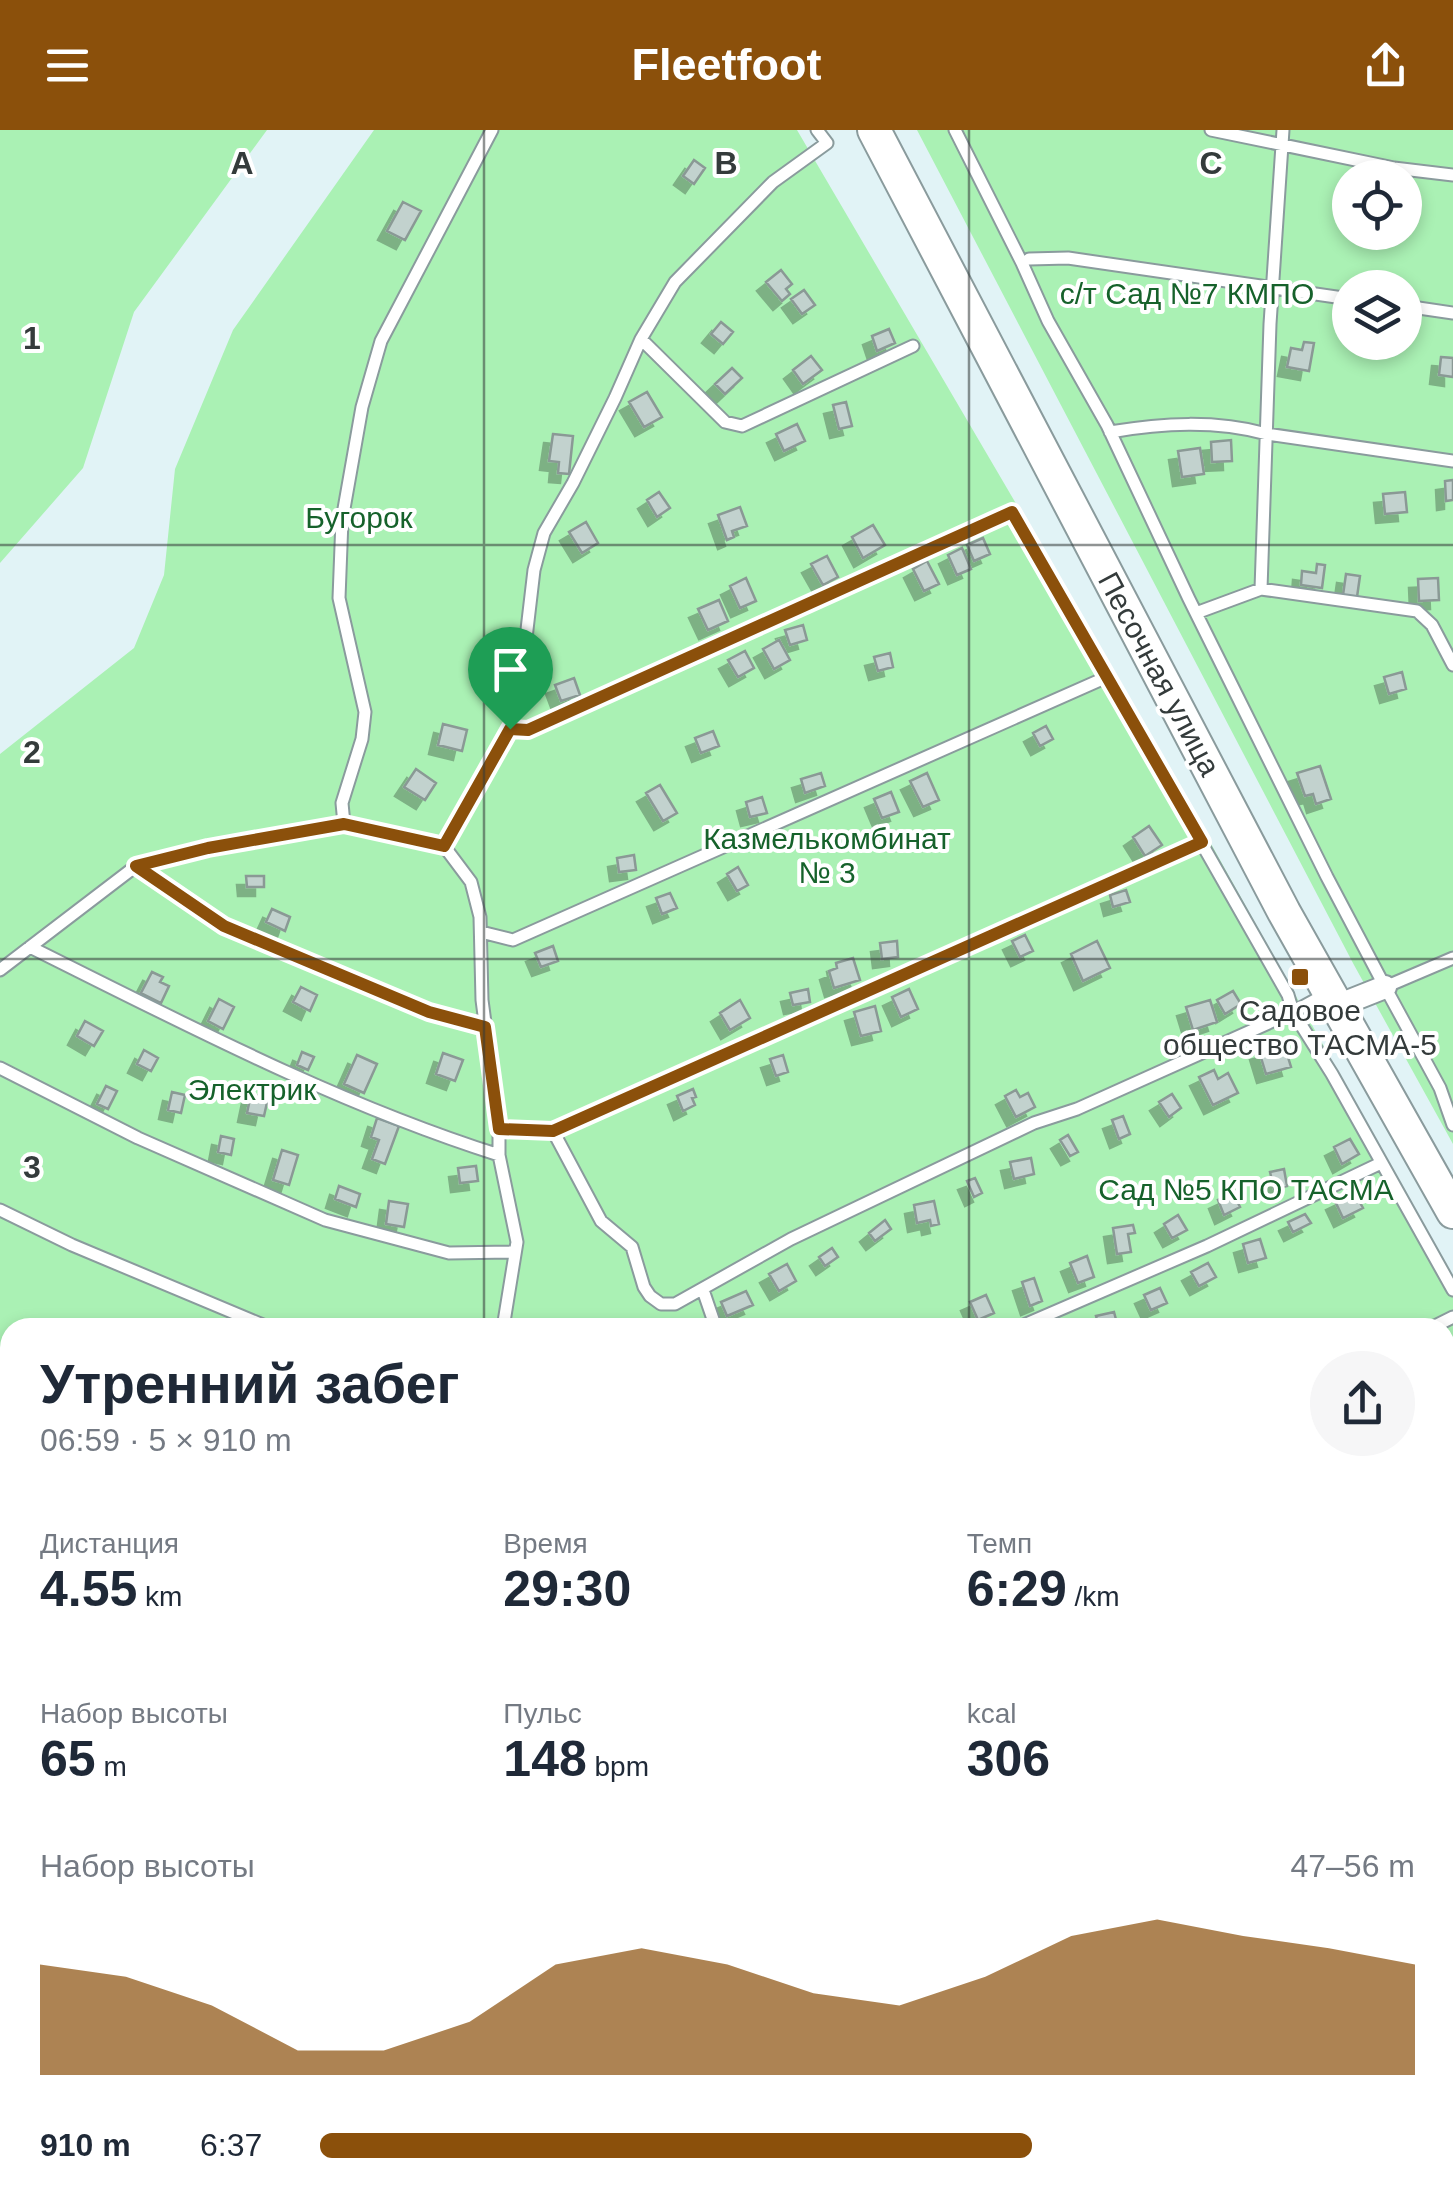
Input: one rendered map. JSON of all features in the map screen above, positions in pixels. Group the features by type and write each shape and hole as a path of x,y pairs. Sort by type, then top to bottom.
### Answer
{"main road":[{"name":"Песочная улица","path":"874,130 1266,878 1453,1212"}],"street":[{"path":"1333,999 1385,986"}],"lane":[{"path":"344,824 342,803 362,739 365,712 339,598 342,520 362,407 382,341 492,130"},
{"path":"444,846 510,729 522,672 534,570 544,534 616,398 641,339 675,282 773,182 827,143 817,130"},
{"path":"956,130 1048,321 1110,432 1327,877 1440,1088 1453,1123"},
{"path":"1211,130 1394,168 1453,175"},
{"path":"1262,589 1272,288 1283,130"},
{"path":"1029,259 1068,258 1332,296"},
{"path":"1422,308 1453,313"},
{"path":"641,339 725,422 742,426 913,346"},
{"path":"1110,432 1156,424 1237,426 1267,434 1453,461"},
{"path":"510,729 528,730 1012,512 1453,1290"},
{"path":"1196,613 1262,589 1417,610 1432,625 1453,665"},
{"path":"480,932 512,940 1107,677"},
{"path":"0,970 136,866 208,848 344,824 444,846 471,882 480,917 482,1000 499,1154 516,1242 504,1318"},
{"path":"499,1129 553,1131 1202,842"},
{"path":"136,866 224,926 429,1012 485,1027"},
{"path":"30,946 281,1071 447,1138 499,1154"},
{"path":"1385,986 1453,958"},
{"path":"553,1131 601,1221 632,1247 650,1296 662,1304 675,1304 791,1239 1017,1132 1293,1012 1333,999"},
{"path":"0,1068 138,1138 325,1220 448,1252 515,1252"},
{"path":"1040,1318 1207,1246 1382,1163"},
{"path":"0,1210 72,1245 246,1318"},
{"path":"703,1290 713,1318"}],"green space":[{"path":"0,130 267,130 134,312 83,468 0,563"},
{"path":"374,130 797,130 1127,693 1453,1278 1453,1318 0,1318 0,754 134,648 164,575 175,469 233,330"},
{"name":"с/т Сад №7 КМПО","path":"917,130 1453,130 1453,1144 1354,965"}],"building":[{"path":"694,160 705,168 694,184 683,176"},
{"path":"403,202 421,211 405,240 387,231"},
{"path":"781,270 792,284 786,289 790,294 782,301 766,282"},
{"path":"804,290 815,305 802,314 791,299"},
{"path":"721,322 733,332 723,344 711,334"},
{"path":"889,329 895,343 877,351 872,336"},
{"path":"1304,342 1314,343 1309,371 1287,367 1291,348 1302,350"},
{"path":"811,356 822,370 803,384 793,370"},
{"path":"1441,357 1453,358 1453,377 1439,375"},
{"path":"732,368 742,378 725,394 715,384"},
{"path":"647,392 662,417 644,427 629,402"},
{"path":"846,402 852,426 839,429 833,405"},
{"path":"797,424 805,441 784,451 776,434"},
{"path":"553,434 573,436 569,474 558,473 559,462 549,461"},
{"path":"1231,440 1232,461 1212,462 1211,442"},
{"path":"1200,448 1204,474 1182,477 1178,451"},
{"path":"1453,480 1453,500 1446,501 1445,481"},
{"path":"659,492 670,508 657,517 647,500"},
{"path":"1405,492 1407,512 1385,514 1383,494"},
{"path":"740,507 747,526 732,531 734,537 727,540 718,515"},
{"path":"586,522 598,543 582,553 569,532"},
{"path":"873,525 885,545 863,558 852,537"},
{"path":"983,538 990,554 974,561 967,545"},
{"path":"962,548 971,569 957,575 948,555"},
{"path":"827,556 838,577 823,585 811,564"},
{"path":"927,561 939,584 924,591 913,569"},
{"path":"1317,564 1325,565 1322,588 1301,585 1302,571 1316,573"},
{"path":"1346,574 1360,576 1357,597 1343,595"},
{"path":"746,578 756,601 740,608 730,586"},
{"path":"1438,578 1439,600 1419,601 1418,579"},
{"path":"719,600 728,621 708,630 698,609"},
{"path":"803,625 807,640 790,645 785,630"},
{"path":"779,640 790,660 774,669 763,649"},
{"path":"745,651 754,668 738,677 728,660"},
{"path":"890,653 893,667 878,671 874,657"},
{"path":"1402,672 1406,689 1389,694 1384,677"},
{"path":"574,678 580,695 561,701 555,685"},
{"path":"443,724 467,730 462,751 438,745"},
{"path":"1046,726 1053,739 1040,746 1033,733"},
{"path":"713,731 719,746 701,753 695,738"},
{"path":"1320,766 1331,799 1316,804 1313,794 1305,796 1297,773"},
{"path":"416,769 436,783 425,800 404,787"},
{"path":"821,773 825,786 805,793 801,779"},
{"path":"927,773 939,800 923,807 910,781"},
{"path":"660,785 677,813 663,821 646,793"},
{"path":"891,792 899,812 882,818 874,799"},
{"path":"762,797 767,813 750,817 746,802"},
{"path":"1149,826 1162,845 1145,856 1133,837"},
{"path":"634,855 636,870 619,872 617,858"},
{"path":"738,867 748,885 737,891 727,874"},
{"path":"246,876 264,876 264,887 247,887"},
{"path":"1126,890 1130,902 1113,907 1110,895"},
{"path":"670,893 677,908 662,914 656,898"},
{"path":"272,909 290,917 285,931 266,922"},
{"path":"1025,935 1033,951 1020,957 1012,941"},
{"path":"897,941 898,957 882,959 880,943"},
{"path":"1097,941 1110,968 1083,981 1071,954"},
{"path":"553,946 558,961 541,967 535,953"},
{"path":"853,958 860,980 834,988 829,971 837,968 836,963"},
{"path":"152,972 163,977 160,982 169,986 161,1003 141,993"},
{"path":"301,987 317,995 310,1011 293,1002"},
{"path":"808,989 810,1002 793,1005 790,993"},
{"path":"909,989 918,1009 901,1017 892,997"},
{"path":"1233,991 1241,1004 1225,1014 1217,1000"},
{"path":"219,999 234,1007 223,1029 208,1021"},
{"path":"740,1000 750,1018 730,1030 720,1013"},
{"path":"1210,1000 1217,1022 1193,1030 1186,1007"},
{"path":"875,1006 881,1031 861,1036 854,1012"},
{"path":"85,1021 103,1031 94,1046 77,1036"},
{"path":"1283,1041 1291,1067 1266,1074 1259,1051"},
{"path":"144,1050 158,1058 151,1071 137,1064"},
{"path":"302,1052 314,1057 308,1070 297,1065"},
{"path":"443,1053 463,1060 455,1081 436,1074"},
{"path":"357,1055 377,1064 364,1093 344,1084"},
{"path":"783,1055 788,1072 776,1076 770,1059"},
{"path":"1214,1070 1218,1079 1228,1073 1238,1093 1213,1105 1199,1077"},
{"path":"106,1086 117,1091 108,1109 97,1104"},
{"path":"693,1089 695,1105 683,1111 677,1096"},
{"path":"1016,1090 1020,1097 1028,1093 1035,1107 1016,1117 1005,1096"},
{"path":"172,1092 185,1095 181,1113 168,1110"},
{"path":"251,1094 268,1098 264,1116 247,1113"},
{"path":"1172,1094 1181,1108 1169,1117 1159,1102"},
{"path":"1123,1116 1130,1134 1119,1139 1112,1120"},
{"path":"377,1118 399,1126 385,1164 372,1159 379,1140 371,1137"},
{"path":"1068,1135 1078,1152 1070,1156 1060,1140"},
{"path":"221,1136 234,1139 231,1155 218,1152"},
{"path":"1350,1139 1359,1154 1342,1164 1334,1147"},
{"path":"282,1150 298,1155 289,1185 273,1180"},
{"path":"1031,1158 1034,1174 1014,1179 1010,1162"},
{"path":"476,1166 478,1181 460,1183 458,1168"},
{"path":"1284,1169 1287,1186 1274,1189 1270,1172"},
{"path":"975,1178 982,1193 974,1197 967,1181"},
{"path":"339,1186 360,1194 356,1207 335,1199"},
{"path":"1354,1192 1363,1208 1343,1218 1335,1201"},
{"path":"1233,1193 1240,1207 1224,1215 1218,1200"},
{"path":"389,1201 408,1204 404,1227 386,1224"},
{"path":"934,1201 939,1224 931,1226 930,1220 917,1223 914,1205"},
{"path":"1305,1214 1311,1223 1293,1232 1288,1222"},
{"path":"1178,1215 1187,1230 1172,1238 1164,1224"},
{"path":"885,1220 891,1229 875,1241 869,1233"},
{"path":"1133,1225 1135,1233 1128,1234 1131,1252 1117,1254 1113,1228"},
{"path":"1260,1239 1266,1258 1248,1263 1243,1244"},
{"path":"832,1248 838,1257 825,1266 819,1257"},
{"path":"1087,1256 1094,1277 1078,1283 1070,1263"},
{"path":"1208,1263 1216,1277 1199,1286 1191,1272"},
{"path":"787,1264 796,1281 779,1291 769,1274"},
{"path":"1034,1278 1042,1301 1030,1306 1022,1282"},
{"path":"1160,1288 1167,1303 1151,1310 1144,1295"},
{"path":"746,1291 753,1305 727,1316 721,1302"},
{"path":"986,1295 994,1313 977,1318 970,1302"},
{"path":"1114,1312 1116,1318 1096,1318"}],"place":[{"name":"Садовое общество ТАСМА-5","path":"1300,977"}],"route":[{"path":"1012,512 1202,842 553,1131 499,1129 485,1027 429,1012 224,926 136,866 208,848 344,824 444,846 510,729 528,730 1012,512"}],"park label":[{"name":"Бугорок","path":"359,518"},
{"name":"Казмелькомбинат № 3","path":"827,856"},
{"name":"Электрик","path":"252,1090"},
{"name":"Сад №5 КПО ТАСМА","path":"1246,1190"}]}
